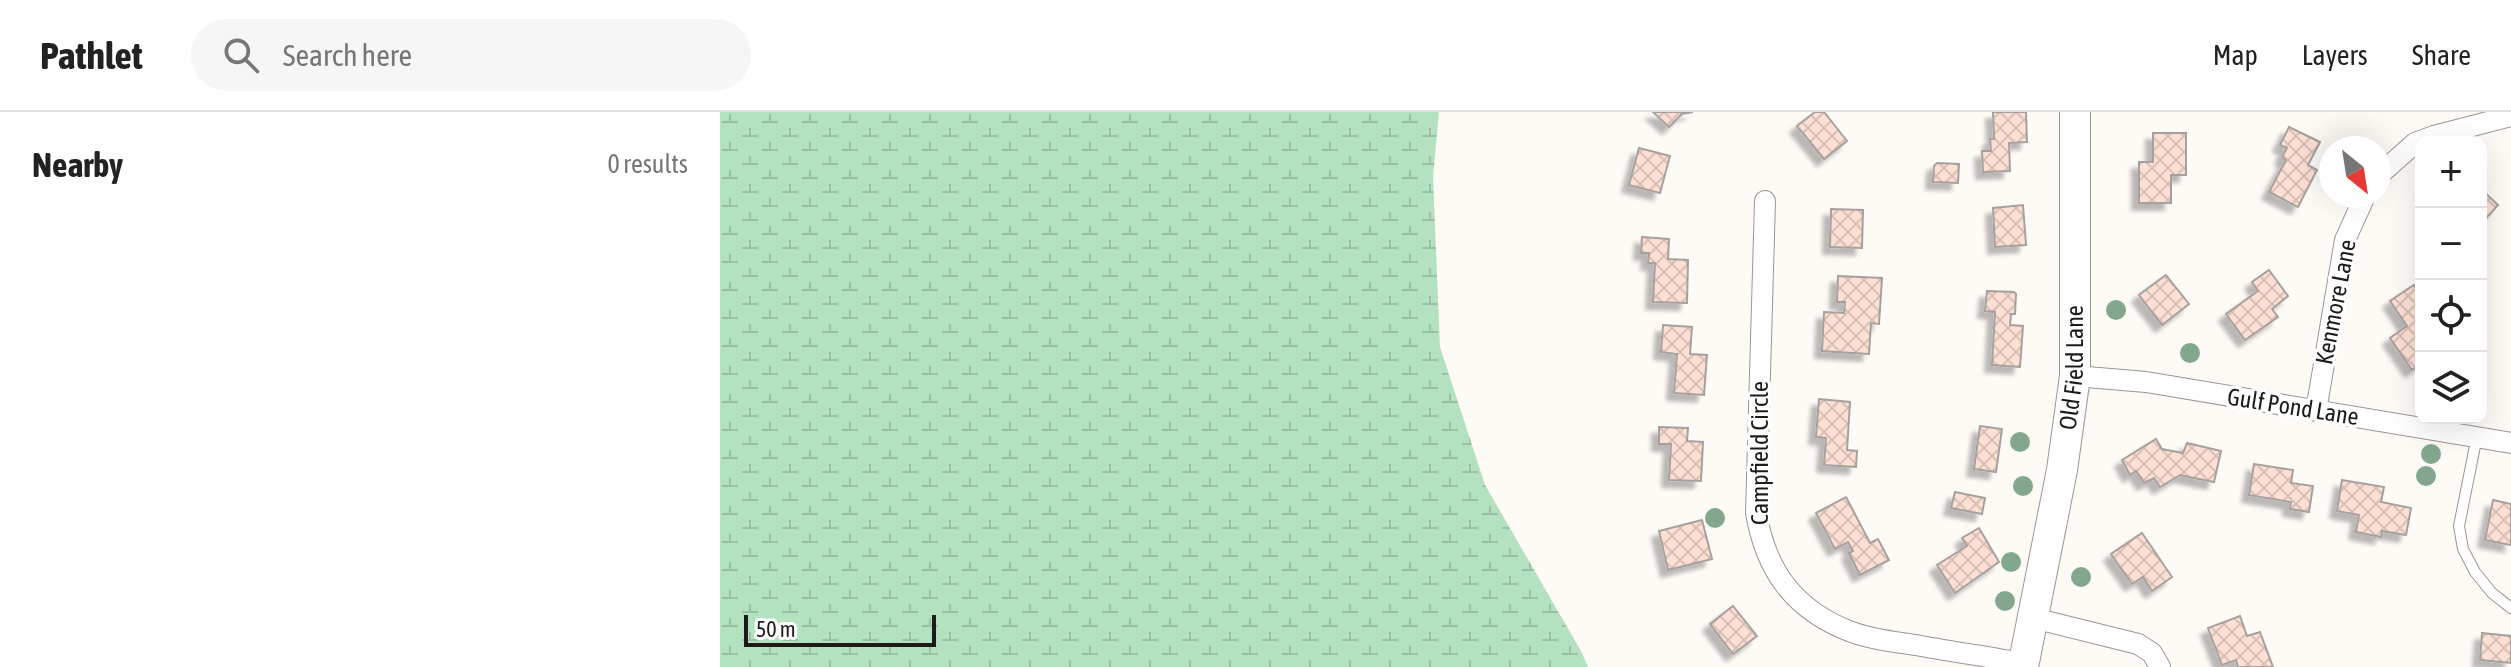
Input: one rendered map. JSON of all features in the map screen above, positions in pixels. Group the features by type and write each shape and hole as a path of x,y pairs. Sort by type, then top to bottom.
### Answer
{"street":[{"name":"Old Field Lane","path":"2023,665 2062,470 2075,376 2075,112"},
{"path":"2391,164 2415,143 2511,116"},
{"name":"Campfield Circle","path":"1765,201 1756,513 1761,538 1776,573 1801,603 1848,631 2023,665"},
{"name":"Kenmore Lane","path":"2316,411 2345,240 2360,208"},
{"name":"Gulf Pond Lane","path":"2075,376 2146,382 2511,443"},
{"path":"2033,618 2138,644 2152,653 2160,667"}],"lane":[{"path":"2477,436 2459,526 2463,549 2475,572 2492,593 2511,608"}],"green space":[{"path":"720,112 1439,112 1433,177 1440,347 1485,485 1588,667 720,667"}],"building":[{"path":"1653,112 1693,112 1682,114 1669,127"},
{"path":"1815,112 1824,112 1847,141 1824,159 1797,126"},
{"path":"1993,112 2026,112 2027,142 2009,143 2010,171 1983,172 1982,151 1991,151 1990,139 1994,139"},
{"path":"2289,127 2319,142 2308,165 2317,170 2298,207 2269,192 2286,160 2282,157 2287,148 2280,145"},
{"path":"2153,133 2186,133 2186,175 2171,175 2171,203 2139,203 2139,162 2153,162"},
{"path":"1639,148 1670,156 1660,193 1629,185"},
{"path":"1937,163 1959,164 1958,183 1933,182"},
{"path":"2487,195 2498,205 2487,217"},
{"path":"2023,205 2026,245 1995,247 1993,208"},
{"path":"1831,209 1863,210 1862,248 1830,247"},
{"path":"1642,237 1669,239 1668,259 1688,260 1687,303 1653,302 1655,263 1648,263 1649,253 1641,253"},
{"path":"2269,270 2288,296 2272,309 2278,317 2245,340 2226,314 2258,291 2252,282"},
{"path":"2166,275 2189,304 2162,325 2139,295"},
{"path":"1838,276 1882,278 1879,324 1871,323 1869,354 1822,351 1824,312 1844,313 1845,302 1837,302"},
{"path":"2415,287 2415,368 2412,370 2390,338 2407,326 2390,301"},
{"path":"1987,291 2016,294 2015,314 2011,314 2010,325 2023,326 2020,367 1992,365 1995,312 1985,311"},
{"path":"1663,325 1692,327 1690,354 1707,355 1704,395 1674,393 1677,354 1661,352"},
{"path":"1819,399 1850,402 1847,450 1857,451 1856,467 1824,465 1826,438 1816,437"},
{"path":"1980,426 2002,429 1996,472 1974,469"},
{"path":"1659,427 1688,428 1687,441 1703,442 1701,481 1669,480 1671,444 1659,444"},
{"path":"2156,439 2162,449 2183,453 2187,443 2221,451 2214,482 2180,475 2160,487 2154,478 2144,483 2136,471 2130,475 2122,460"},
{"path":"2254,464 2293,470 2291,483 2313,486 2309,512 2290,509 2291,502 2249,495"},
{"path":"2342,480 2384,487 2381,502 2411,508 2406,535 2382,531 2381,537 2356,532 2359,515 2337,511"},
{"path":"1955,492 1985,498 1982,514 1951,508"},
{"path":"1846,497 1870,543 1878,539 1889,560 1860,575 1849,553 1853,551 1848,542 1835,549 1816,513"},
{"path":"2493,500 2511,504 2511,545 2485,540"},
{"path":"1702,520 1712,559 1668,570 1659,531"},
{"path":"1979,528 1999,562 1955,593 1937,565 1967,546 1962,538"},
{"path":"2142,533 2172,577 2152,591 2143,577 2132,584 2111,554"},
{"path":"1733,606 1757,636 1733,654 1710,624"},
{"path":"2240,616 2247,636 2260,632 2273,667 2238,667 2236,660 2222,665 2208,628"},
{"path":"2482,633 2511,636 2511,663 2480,660"}]}
